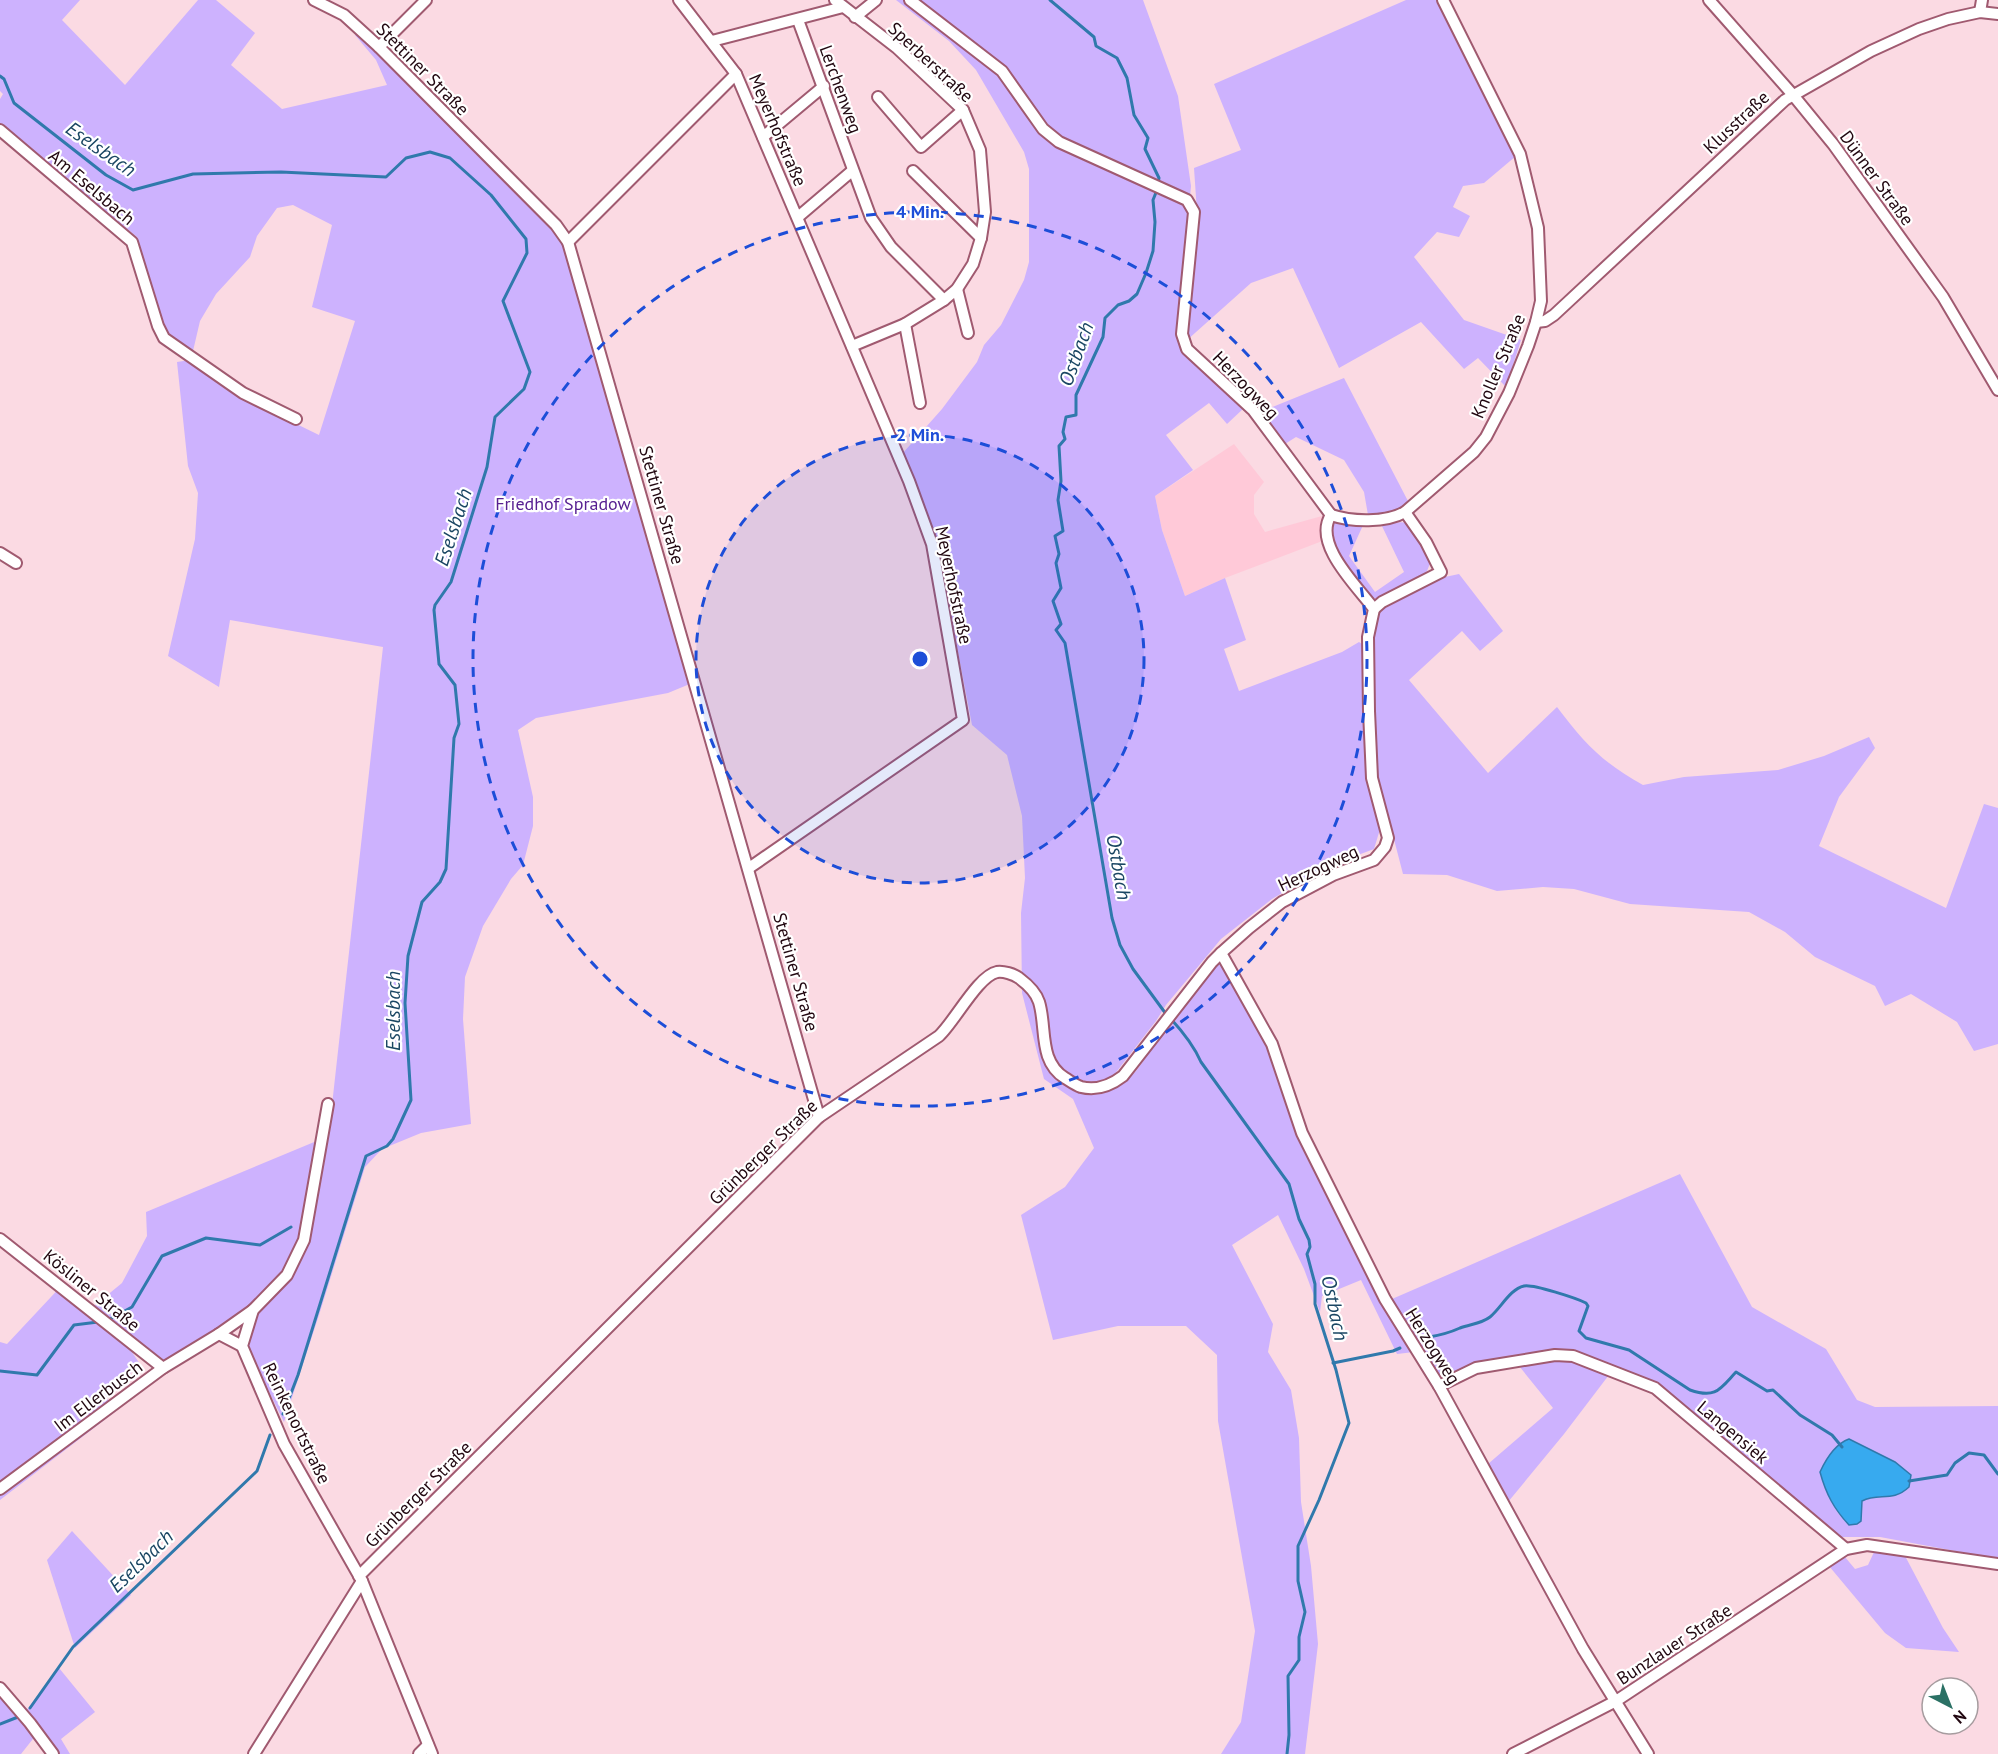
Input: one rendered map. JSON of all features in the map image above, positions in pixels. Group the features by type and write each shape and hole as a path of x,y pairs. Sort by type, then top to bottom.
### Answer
{"street":[{"name":"Stettiner Straße","path":"314,0 328,2 379,47 556,225 568,242 819,1117"},
{"path":"379,47 426,0"},
{"name":"Meyerhofstraße","path":"679,0 736,74 909,481 932,544 963,720 749,868"},
{"path":"855,17 876,0"},
{"name":"Herzogweg","path":"910,0 1002,71 1044,129 1059,142 1187,200 1194,212 1183,342 1187,349 1253,410 1331,515"},
{"name":"Knoller Straße","path":"1331,515 1339,518 1381,520 1395,518 1405,512 1474,452 1486,437 1509,393 1536,322 1541,301 1538,228 1520,154 1443,0"},
{"name":"Dünner Straße","path":"1709,0 1833,144 1943,297 1998,390"},
{"path":"1980,12 1982,0"},
{"path":"712,41 798,20 839,3"},
{"name":"Sperberstraße","path":"839,3 897,48 963,110 980,150 985,212 981,238 973,264 957,289 944,300 905,324 852,346"},
{"name":"Klusstraße","path":"1536,322 1545,321 1554,315 1785,100 1871,51 1919,29 1948,19 1980,12 1998,14"},
{"name":"Lerchenweg","path":"798,20 871,218 891,247 944,300"},
{"path":"568,242 736,74"},
{"path":"763,137 824,87"},
{"path":"878,97 921,147 963,110"},
{"name":"Am Eselsbach","path":"0,130 132,242 158,326 164,338 243,393 296,419"},
{"path":"798,217 852,171"},
{"path":"913,171 981,238"},
{"path":"957,289 968,333"},
{"path":"905,324 920,403"},
{"path":"1331,515 1326,528 1334,557 1374,609 1382,602 1441,572 1426,542 1405,512"},
{"path":"0,553 15,563"},
{"name":"Herzogweg","path":"1374,609 1368,637 1372,778 1388,838 1385,847 1374,860 1333,875 1282,902 1221,953 1272,1044 1302,1133 1385,1299 1439,1386 1583,1649 1648,1754"},
{"name":"Grünberger Straße","path":"255,1754 360,1579 819,1117 939,1036 950,1026 986,978 998,972 1014,975 1030,986 1039,1001 1045,1048 1053,1068 1077,1086 1091,1089 1110,1086 1123,1076 1221,953"},
{"path":"219,1334 242,1346 253,1310 286,1275 304,1239 328,1104"},
{"name":"Kösliner Straße","path":"0,1239 163,1368"},
{"name":"Im Ellerbusch","path":"0,1489 163,1368 253,1310"},
{"name":"Reinkenortstraße","path":"242,1346 284,1444 360,1579 430,1749"},
{"name":"Langensiek","path":"1439,1386 1476,1368 1556,1355 1573,1356 1655,1388 1846,1549"},
{"path":"1846,1549 1867,1545 1998,1564"},
{"name":"Bunzlauer Straße","path":"1513,1754 1616,1701 1846,1549"},
{"path":"0,1688 53,1754"},
{"path":"419,1754 430,1749"}],"shaded area":[{"path":"1234,444 1264,482 1254,495 1254,514 1265,532 1322,516 1325,540 1225,578 1185,596 1162,530 1155,496"}],"green space":[{"name":"Friedhof Spradow","path":"0,0 80,0 62,20 125,85 198,0 216,0 255,33 231,65 282,109 387,85 376,60 355,35 360,32 548,221 562,242 671,622 678,620 697,681 668,693 536,718 518,730 533,797 533,826 523,865 511,879 483,926 465,977 463,1019 471,1124 421,1133 382,1149 365,1167 284,1422 246,1346 257,1312 308,1241 328,1141 383,647 230,620 219,687 168,656 195,539 198,493 188,466 177,362 190,360 241,397 319,435 355,321 312,307 332,225 293,205 277,208 257,236 250,257 216,294 200,321 193,351 167,335 161,325 137,237 0,125 0,99 3,94 0,91"},
{"path":"896,0 1143,0 1178,96 1191,186 1177,336 1181,348 1244,408 1227,424 1209,403 1166,435 1193,470 1155,496 1162,530 1185,596 1225,578 1246,640 1224,649 1239,691 1342,652 1359,642 1365,646 1365,757 1381,826 1374,849 1326,867 1272,899 1221,939 1166,1005 1114,1075 1121,1085 1136,1071 1178,1013 1219,963 1232,961 1281,1051 1305,1132 1375,1272 1392,1299 1680,1174 1752,1307 1826,1349 1857,1400 1875,1407 1998,1406 1998,1559 1880,1537 1836,1537 1662,1389 1615,1367 1508,1502 1488,1464 1553,1408 1515,1361 1433,1375 1414,1352 1397,1354 1361,1280 1322,1296 1320,1312 1304,1269 1278,1215 1232,1245 1273,1324 1268,1352 1291,1390 1299,1438 1301,1502 1311,1566 1318,1644 1305,1754 1221,1754 1241,1722 1255,1631 1218,1421 1217,1355 1186,1326 1118,1326 1053,1340 1021,1215 1065,1187 1094,1148 1073,1099 1044,1079 1022,993 1021,913 1025,878 1022,816 1007,755 972,725 937,543 902,454 942,409 977,362 984,345 1001,325 1024,280 1029,262 1029,169 1024,152 976,70 949,41","holes":["1849,1439 1895,1462 1909,1487 1897,1495 1868,1498 1862,1501 1862,1514 1849,1525 1838,1513 1834,1503 1844,1441"]},
{"path":"1406,0 1439,0 1516,156 1484,183 1463,186 1453,207 1470,216 1459,237 1437,232 1414,257 1464,320 1521,340 1506,387 1478,358 1464,369 1421,322 1339,368 1293,268 1251,283 1186,341 1197,212 1194,168 1241,150 1214,84"},
{"path":"1344,378 1409,503 1390,515 1368,515 1364,492 1344,460 1296,437 1285,444 1260,412"},
{"path":"1335,522 1364,523 1349,556 1375,592 1404,572 1381,524 1401,522 1411,525 1431,561 1427,571 1420,578 1379,599 1368,597 1340,560 1332,530"},
{"path":"1459,574 1503,631 1480,651 1462,631 1409,680 1488,773 1557,707 1595,751 1616,769 1643,785 1684,777 1778,770 1824,756 1869,737 1875,748 1839,797 1819,846 1946,908 1984,804 1998,808 1998,1044 1974,1051 1957,1022 1911,994 1885,1006 1875,986 1815,957 1785,932 1749,912 1630,904 1574,889 1543,887 1497,891 1447,875 1403,874 1377,774 1373,625 1385,604 1445,577"},
{"path":"319,1140 301,1239 283,1271 250,1307 163,1364 115,1327 140,1364 106,1397 116,1411 0,1500 0,1342 7,1344 65,1282 94,1306 122,1283 147,1236 146,1212"},
{"path":"72,1531 131,1595 75,1648 47,1560"},
{"path":"1875,1550 1904,1554 1943,1628 1959,1652 1906,1648 1885,1633 1829,1566 1845,1557 1855,1569 1868,1565"},
{"path":"59,1668 95,1712 61,1739 70,1754 59,1754 31,1718 36,1735 21,1754 0,1754 0,1692 26,1711"}],"water":[{"path":"1849,1439 1895,1462 1911,1475 1909,1487 1903,1492 1862,1501 1861,1521 1849,1525 1831,1501 1820,1472 1835,1448"}],"waterway":[{"name":"Ostbach","path":"1050,0 1094,37 1096,46 1117,58 1127,78 1134,115 1148,138 1145,149 1159,178 1158,183"},
{"name":"Eselsbach","path":"0,76 4,79 14,103 106,175 133,190 193,174 281,172 386,177 406,158 430,152 450,158 491,195 526,239 527,253 503,301 530,372 524,389 495,417 487,467 451,582 434,610 439,664 455,685 459,724 454,738 446,869 440,882 422,902 408,956 405,1003 411,1100 393,1139 387,1146 366,1156 298,1375 283,1414"},
{"name":"Ostbach","path":"1157,190 1153,200 1155,222 1153,251 1146,273 1137,294 1129,301 1118,305 1105,318 1103,337 1076,395 1076,415 1066,417 1063,432 1065,439 1059,446 1061,481 1058,500 1063,531 1055,536 1059,554 1056,563 1061,588 1053,601 1061,624 1056,630 1065,643 1112,918 1120,945 1133,969 1166,1014"},
{"name":"Ostbach","path":"1171,1019 1188,1039 1201,1062 1289,1184 1299,1219 1309,1240 1310,1247 1307,1254 1315,1284 1315,1304 1336,1370 1349,1423 1298,1546 1298,1581 1305,1612 1299,1637 1299,1660 1288,1676 1287,1754"},
{"name":"Eselsbach","path":"108,1320 132,1307 162,1256 206,1238 260,1245 291,1227"},
{"path":"1429,1337 1449,1333 1487,1319 1519,1288 1529,1286 1545,1289 1586,1303 1588,1306 1579,1331 1586,1338 1629,1350 1690,1390 1699,1393 1717,1391 1736,1372 1767,1391 1773,1390 1800,1415 1832,1435 1842,1447"},
{"name":"Eselsbach","path":"0,1371 37,1375 74,1325 98,1322"},
{"path":"1333,1363 1400,1348"},
{"name":"Eselsbach","path":"30,1708 73,1647 257,1471 270,1435"},
{"path":"1909,1481 1947,1475 1955,1463 1969,1453 1984,1455 1998,1474"},
{"name":"Eselsbach","path":"0,1724 18,1717"}]}
